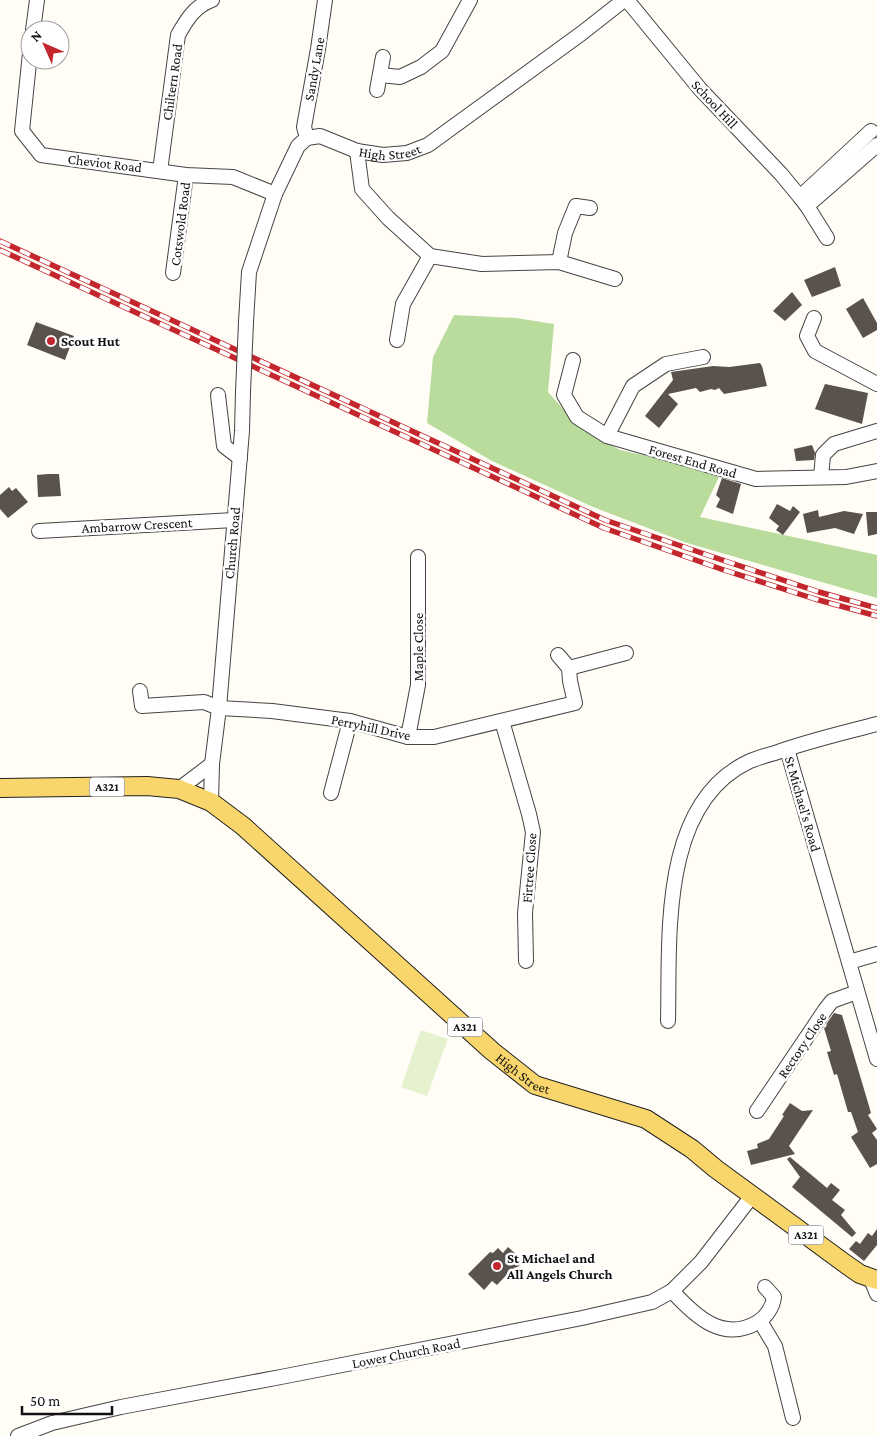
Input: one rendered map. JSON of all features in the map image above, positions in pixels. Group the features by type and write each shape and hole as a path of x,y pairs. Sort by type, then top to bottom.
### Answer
{"main road":[{"name":"A321","path":"0,788 147,786 179,789 211,802"},
{"name":"High Street","path":"211,802 243,826 492,1051 534,1084 646,1119 692,1149 752,1196 875,1284"}],"street":[{"path":"34,20 36,0"},
{"name":"Sandy Lane","path":"307,138 304,127 325,0"},
{"path":"380,75 400,77 421,68 442,51 470,0"},
{"name":"High Street","path":"307,138 320,136 357,151 383,155 407,153 428,144 625,0"},
{"name":"School Hill","path":"625,0 700,89 781,174 804,201 827,238"},
{"name":"Chiltern Road","path":"160,170 178,34 190,15 207,1"},
{"path":"377,90 383,58"},
{"name":"Cheviot Road","path":"28,70 22,131 41,155 186,175 233,177 275,194"},
{"path":"804,201 871,131"},
{"path":"275,194 298,146 307,138"},
{"path":"804,201 877,145"},
{"path":"357,151 362,189 388,218 430,256 482,264 559,262 615,279"},
{"name":"Cotswold Road","path":"173,273 186,175"},
{"name":"Church Road","path":"211,802 212,764 219,708 240,458 249,272 275,194"},
{"path":"559,262 565,233 576,206 590,208"},
{"path":"397,340 403,304 430,256"},
{"path":"814,318 807,336 815,351 877,384"},
{"path":"607,436 633,386 666,364 704,357"},
{"name":"Forest End Road","path":"573,360 564,395 577,417 607,436 756,479 846,477 877,471"},
{"path":"218,395 224,446 240,458"},
{"path":"822,477 823,455 834,444 877,431"},
{"name":"Ambarrow Crescent","path":"40,531 234,520"},
{"name":"Maple Close","path":"408,737 418,684 418,557"},
{"path":"558,655 569,668 626,653"},
{"name":"Perryhill Drive","path":"140,691 142,706 204,702 219,708 272,710 350,721 408,737 434,738 575,703 569,668"},
{"name":"Firtree Close","path":"502,720 533,832 525,913 526,961"},
{"path":"331,793 350,721"},
{"path":"787,748 877,724"},
{"name":"St Michael's Road","path":"668,1021 670,922 676,873 694,814 720,780 750,761 787,748 877,1059"},
{"path":"179,789 212,764"},
{"path":"849,962 877,954"},
{"name":"Rectory Close","path":"757,1111 832,1001 857,992"},
{"name":"Lower Church Road","path":"18,1436 52,1424 121,1406 286,1376 582,1318 652,1302 672,1291 701,1262 752,1196"},
{"path":"672,1291 709,1324 723,1330 735,1330 760,1321 773,1306 774,1297 765,1288"},
{"path":"760,1321 775,1346 793,1418"}],"green space":[{"path":"454,315 516,318 554,324 548,392 580,428 620,450 700,468 720,475 700,517 877,555 877,598 687,543 593,507 492,461 427,423 433,357"},
{"path":"421,1030 448,1039 427,1096 401,1087"}],"building":[{"path":"835,267 841,286 812,297 804,280"},
{"path":"792,292 802,305 785,321 773,311"},
{"path":"863,298 877,323 877,330 863,338 846,309"},
{"name":"Scout Hut","path":"36,322 74,336 65,360 27,345"},
{"path":"760,363 767,386 724,394 719,388 700,392 696,388 668,394 678,404 659,428 645,416 673,380 671,372 713,366 729,367"},
{"path":"825,384 868,393 862,424 815,409"},
{"path":"812,445 815,453 814,460 796,461 794,449"},
{"path":"59,474 61,496 38,497 37,475"},
{"path":"722,478 741,484 733,514 716,507 720,499 716,495"},
{"path":"9,487 12,491 16,488 28,502 8,518 0,509 0,495"},
{"path":"777,504 790,511 793,506 800,512 783,535 776,530 779,526 769,518"},
{"path":"818,510 819,517 844,511 863,514 854,534 835,528 807,533 803,514"},
{"path":"866,512 877,512 877,534 868,536"},
{"path":"834,1013 842,1015 871,1113 868,1115 877,1129 872,1133 877,1140 877,1164 870,1168 851,1137 858,1132 851,1112 848,1112 837,1074 834,1075 827,1052 831,1051 824,1028"},
{"path":"790,1103 802,1111 813,1110 789,1146 795,1154 751,1165 747,1151 758,1148 757,1144 769,1139"},
{"path":"790,1157 827,1188 831,1183 840,1190 832,1200 845,1210 841,1215 856,1233 852,1237 792,1187 800,1177 787,1159"},
{"path":"877,1229 877,1245 864,1261 849,1249 856,1241 860,1244 868,1233 872,1236"},
{"name":"St Michael and All Angels Church","path":"508,1247 518,1256 516,1257 522,1263 514,1270 512,1269 497,1285 492,1281 484,1290 468,1274 490,1252 493,1253 498,1248 503,1253"}],"railway":[{"path":"0,241 605,520 819,592 877,608"},
{"path":"0,250 604,528 724,570 815,599 877,616"}],"place":[{"name":"Scout Hut","path":"51,341"},
{"name":"St Michael and All Angels Church","path":"497,1266"}]}
